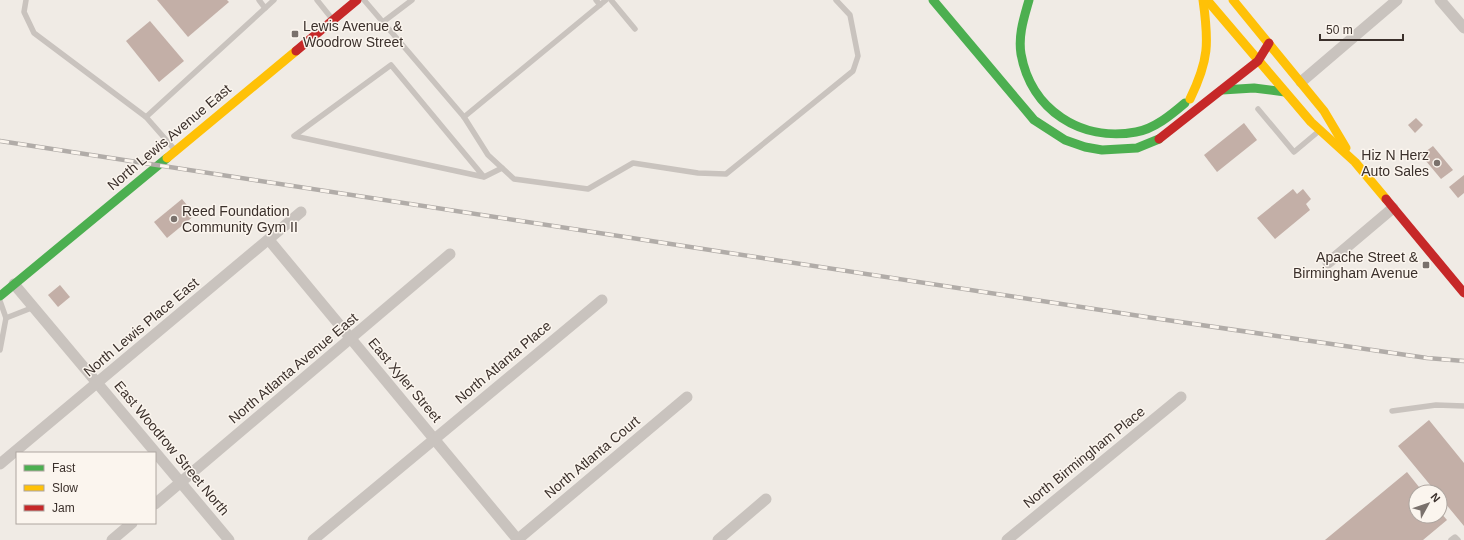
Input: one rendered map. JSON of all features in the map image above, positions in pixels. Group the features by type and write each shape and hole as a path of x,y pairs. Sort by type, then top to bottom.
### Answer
{"main road":[{"name":"North Lewis Avenue East","path":"0,296 357,0"},
{"path":"933,0 1034,120 1055,135 1075,144 1110,150 1137,148 1154,143 1172,132 1258,61 1269,43"},
{"path":"1029,0 1023,17 1020,36 1020,52 1024,69 1038,97 1048,108 1064,120 1092,132 1124,134 1142,130 1158,124 1207,84"},
{"path":"1190,99 1203,73 1207,56 1208,35 1203,0"},
{"path":"1207,0 1285,92 1320,130 1355,162 1464,293"},
{"path":"1233,0 1324,111 1355,162"},
{"path":"1242,56 1249,50 1269,43"},
{"path":"1222,90 1249,86 1270,88 1285,92"}],"street":[{"path":"1301,82 1397,0"},
{"path":"1440,0 1464,28"},
{"path":"1328,263 1393,208"},
{"name":"North Lewis Place East","path":"0,464 301,212"},
{"name":"East Xyler Street","path":"268,240 517,540"},
{"name":"North Atlanta Avenue East","path":"156,503 450,254"},
{"name":"East Woodrow Street North","path":"14,284 155,452"},
{"name":"North Atlanta Place","path":"313,540 602,300"},
{"name":"North Atlanta Court","path":"517,540 687,397"},
{"name":"North Birmingham Place","path":"1007,540 1181,397"},
{"name":"East Woodrow Street North","path":"156,454 228,540"},
{"path":"718,540 766,499"},
{"path":"112,540 131,524"}],"lane":[{"path":"26,0 24,12 34,33 146,117 175,150"},
{"path":"259,0 265,8"},
{"path":"146,117 274,0"},
{"path":"317,0 333,20"},
{"path":"364,0 464,117 488,155 514,179 588,189 634,163 698,174 726,174 853,70 858,56 850,15 836,0"},
{"path":"383,22 412,0"},
{"path":"596,0 600,5"},
{"path":"464,117 606,0"},
{"path":"611,0 635,29"},
{"path":"484,177 391,65 294,136 484,177 502,168"},
{"path":"1258,109 1294,152 1320,130"},
{"path":"0,301 6,318 0,350"},
{"path":"6,318 34,307"},
{"path":"1392,412 1436,405 1464,406"},
{"path":"1451,540 1455,537 1458,540"}],"building":[{"path":"157,0 227,0 229,2 188,37"},
{"path":"150,21 184,61 159,82 126,41"},
{"path":"1416,118 1423,125 1415,133 1408,125"},
{"path":"1244,123 1257,140 1217,172 1204,155"},
{"name":"Hiz N Herz Auto Sales","path":"1433,146 1453,170 1441,179 1421,155"},
{"path":"1464,175 1464,193 1458,198 1449,187"},
{"path":"1293,189 1297,194 1303,189 1311,199 1306,204 1310,210 1275,239 1257,218"},
{"name":"Reed Foundation Community Gym II","path":"182,199 195,215 167,238 154,222"},
{"path":"60,285 70,297 58,307 48,295"},
{"path":"1429,420 1464,463 1464,526 1448,507 1448,484 1429,484 1398,446"},
{"path":"1407,472 1417,484 1408,484 1408,524 1442,524 1423,540 1325,540"}],"railway":[{"path":"0,141 1153,318 1427,358 1464,361"}],"traffic: fast":[{"path":"933,0 1034,120 1065,140 1085,147 1102,150 1137,148 1159,139"},
{"path":"1029,0 1021,33 1021,54 1027,74 1035,91 1047,106 1062,118 1078,126 1096,132 1116,134 1136,132 1156,125 1185,103"},
{"path":"1222,90 1254,88 1285,92"},
{"path":"0,296 167,158"}],"traffic: slow":[{"path":"1190,99 1201,73 1206,51 1207,40 1203,0"},
{"path":"1207,0 1311,122 1355,162 1386,199"},
{"path":"1233,0 1324,111 1346,148"},
{"path":"167,158 296,51"}],"traffic: jam":[{"path":"296,51 357,0"},
{"path":"1159,139 1258,61 1269,43"},
{"path":"1386,199 1464,293"}],"place":[{"name":"Lewis Avenue & Woodrow Street","path":"295,34"},
{"name":"Hiz N Herz Auto Sales","path":"1437,163"},
{"name":"Reed Foundation Community Gym II","path":"174,219"},
{"name":"Apache Street & Birmingham Avenue","path":"1426,265"}]}
